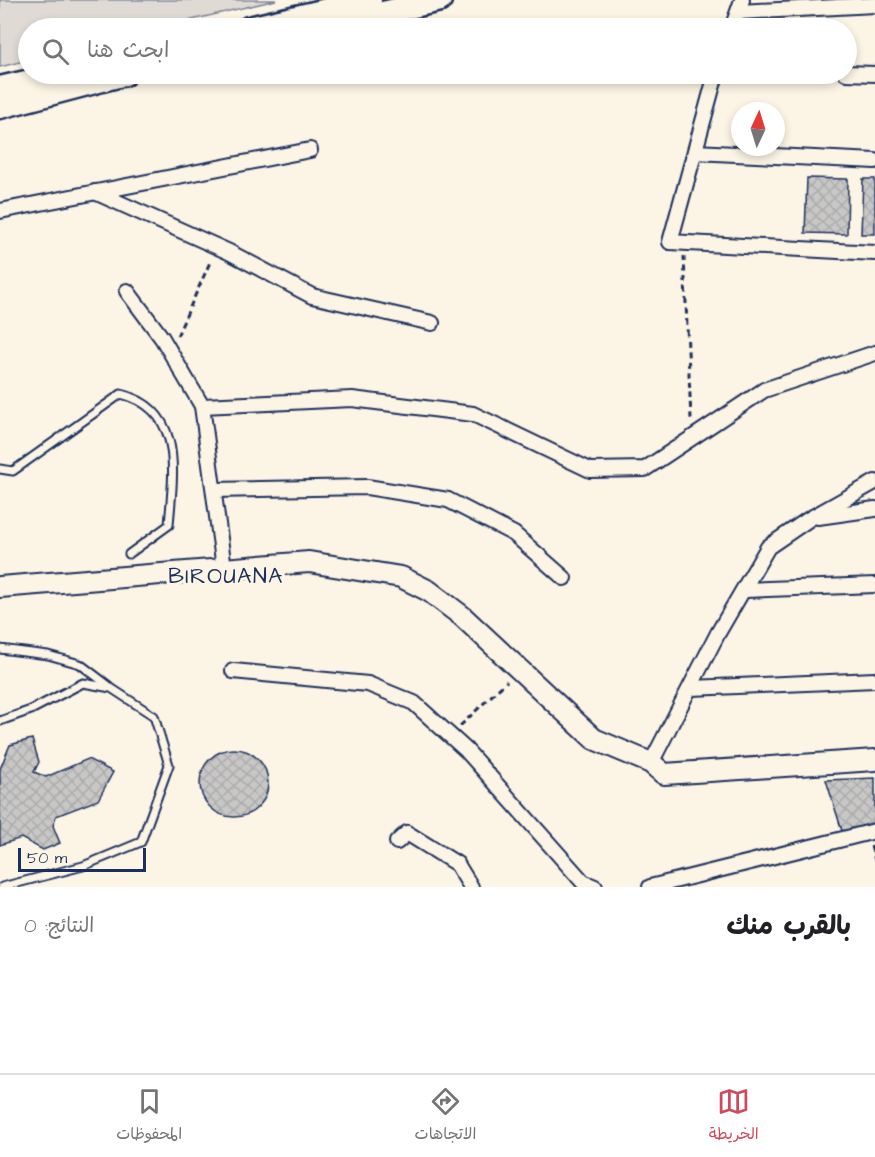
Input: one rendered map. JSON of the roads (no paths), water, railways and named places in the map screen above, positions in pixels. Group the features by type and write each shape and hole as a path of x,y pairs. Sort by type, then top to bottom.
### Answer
{"main road":[{"path":"292,18 370,0"},
{"path":"361,18 440,0"},
{"path":"0,88 18,84"},
{"path":"0,107 87,84"},
{"path":"0,587 309,562 401,577 429,591 462,616 594,739 651,763 664,774 875,760"}],"street":[{"path":"740,6 875,5"},
{"path":"857,73 875,74"},
{"path":"713,84 670,242 875,253"},
{"path":"0,211 310,150"},
{"path":"695,152 875,160"},
{"path":"95,192 217,246 312,296 432,322"},
{"path":"127,291 170,352 202,406 224,568"},
{"path":"202,406 352,399 473,414 590,471 645,469 765,390 875,353"},
{"path":"651,763 692,688 718,633 768,547 809,519 875,482"},
{"path":"214,490 367,487 448,500 513,534 564,578"},
{"path":"809,519 875,509"},
{"path":"745,590 875,585"},
{"path":"233,671 368,684 414,703 450,736 583,882 595,887"},
{"path":"692,688 875,680"},
{"path":"650,887 875,831"},
{"path":"397,842 407,833 457,864 471,887"}],"lane":[{"path":"0,469 13,471 121,394 141,399 163,423 174,450 169,525 129,554"},
{"path":"0,649 48,655 81,664 154,716 169,765 141,842 83,866 2,887"},
{"path":"0,721 31,710 83,683 111,687"}],"district":[{"name":"BIROUANA","path":"226,576"}]}
